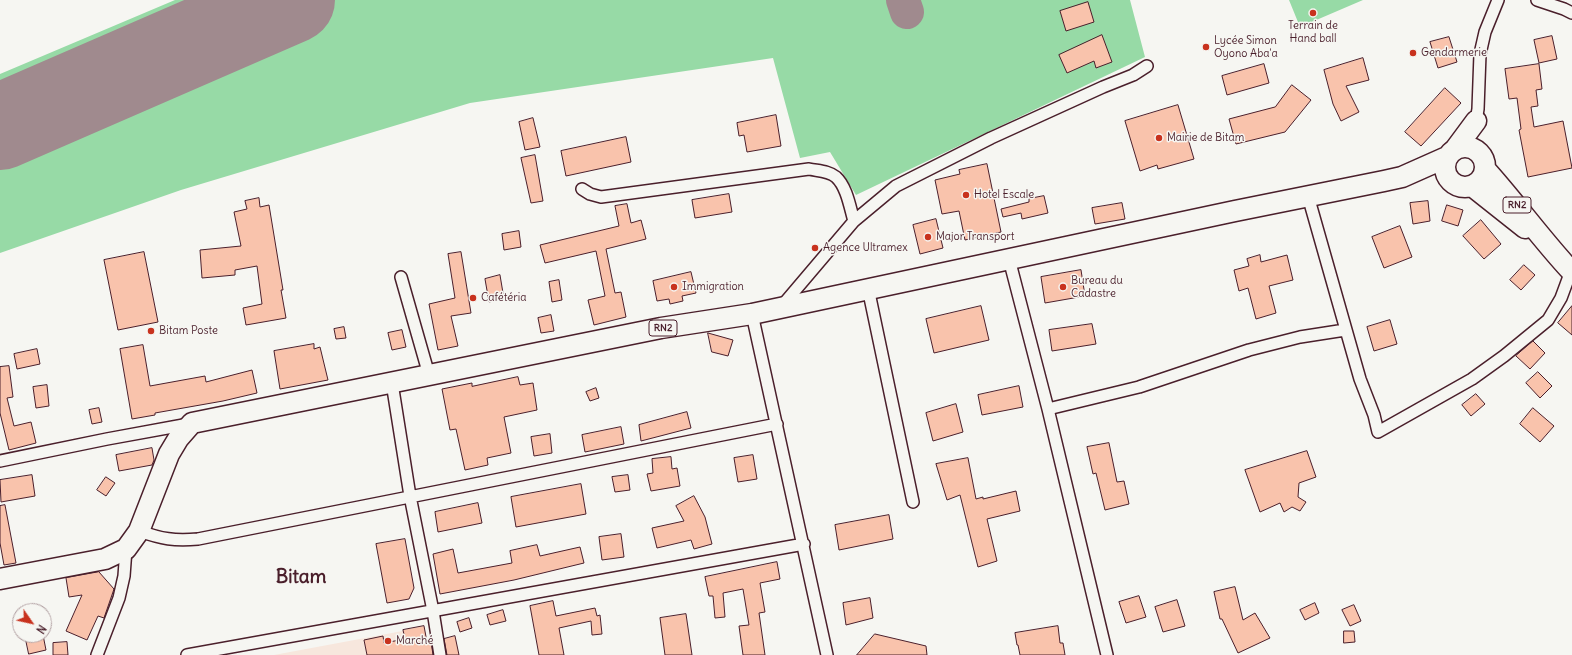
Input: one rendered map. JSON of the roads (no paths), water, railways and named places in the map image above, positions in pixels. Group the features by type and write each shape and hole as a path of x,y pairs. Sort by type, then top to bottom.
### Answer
{"highway":[{"path":"1476,121 1482,161 1481,179 1472,186 1460,187 1449,180 1444,169 1451,152 1476,121"},
{"path":"1451,152 1468,146 1474,148 1482,161"},
{"name":"RN2","path":"1402,177 1451,152"},
{"name":"RN2","path":"1482,161 1546,243 1572,272"},
{"name":"RN2","path":"192,423 661,328 752,314 868,288 1402,177 1449,180"},
{"name":"RN2","path":"1472,186 1546,243"},
{"path":"0,580 105,559 126,549 139,531 169,454 178,438 192,423"}],"street":[{"path":"1476,121 1478,109 1480,54 1485,32 1498,0"},
{"path":"1537,0 1572,13"},
{"path":"781,307 854,221 896,186 991,138 1133,75 1147,66"},
{"path":"582,189 590,194 601,197 809,169 826,172 836,177 844,189 854,221"},
{"path":"1308,196 1345,330 1360,379 1374,415 1378,432 1472,379 1504,356 1548,320 1556,309 1572,272"},
{"path":"1009,259 1048,409 1107,655"},
{"path":"401,278 429,375"},
{"path":"868,288 913,502"},
{"path":"752,314 804,544 827,655"},
{"path":"1048,409 1139,387 1249,350 1300,337 1345,330"},
{"path":"392,383 410,496 433,611 440,655"},
{"path":"0,461 192,423"},
{"path":"139,531 177,540 198,539 777,424"},
{"path":"187,655 804,544"},
{"path":"97,655 119,598 124,576 126,549"}],"place":[{"name":"Terrain de Hand ball","path":"1313,13"},
{"name":"Lycée Simon Oyono Aba'a","path":"1206,47"},
{"name":"Gendarmerie","path":"1413,53"},
{"name":"Mairie de Bitam","path":"1159,138"},
{"name":"Hotel Escale","path":"966,195"},
{"name":"Major Transport","path":"928,237"},
{"name":"Agence Ultramex","path":"815,248"},
{"name":"Immigration","path":"674,287"},
{"name":"Bureau du Cadastre","path":"1063,287"},
{"name":"Cafétéria","path":"473,298"},
{"name":"Bitam Poste","path":"151,331"},
{"name":"Marché","path":"388,641"}],"district":[{"name":"Bitam","path":"301,578"}]}
